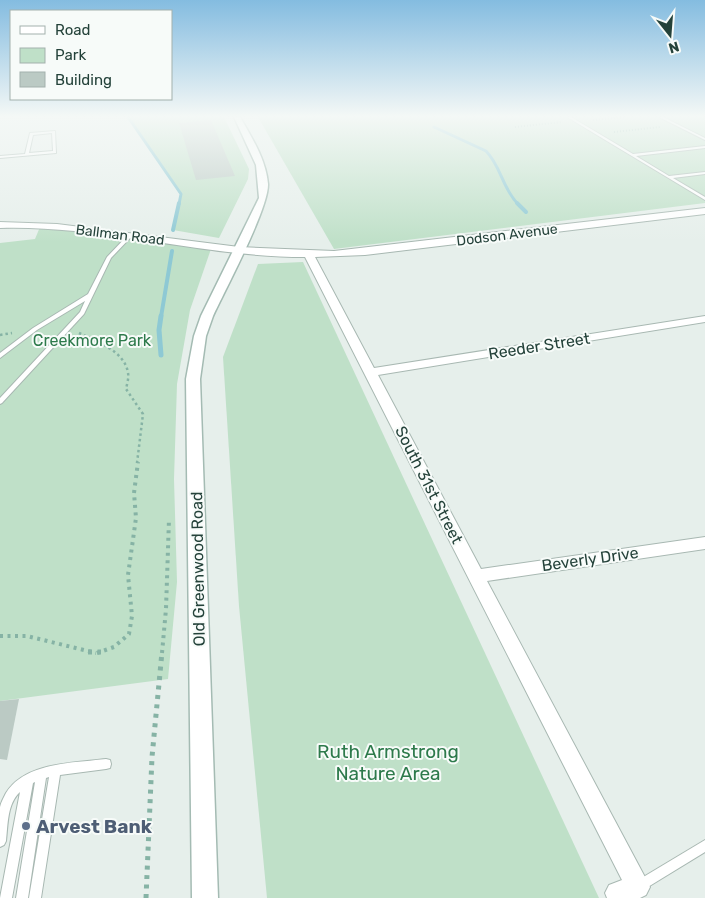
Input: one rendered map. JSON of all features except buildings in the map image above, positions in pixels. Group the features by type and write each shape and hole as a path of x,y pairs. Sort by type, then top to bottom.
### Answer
{"main road":[{"path":"239,250 262,202 265,183 258,159"},
{"name":"Old Greenwood Road","path":"204,898 193,379 202,329 239,250"}],"street":[{"name":"Dodson Avenue","path":"309,255 365,252 705,211"},
{"name":"Ballman Road","path":"0,225 42,224 239,250"},
{"path":"239,250 309,255"},
{"name":"South 31st Street","path":"309,255 372,372 638,887"},
{"name":"Reeder Street","path":"372,372 705,319"},
{"path":"692,321 705,330"},
{"name":"Beverly Drive","path":"476,576 705,543"},
{"path":"617,893 638,887"}],"lane":[{"path":"639,159 705,199"},
{"path":"669,177 705,173"},
{"path":"0,402 68,331 82,313 109,257 130,236"},
{"path":"0,356 35,329 91,295"},
{"path":"0,841 7,802 21,781 55,771 106,764"},
{"path":"35,898 55,771"},
{"path":"22,898 41,774"},
{"path":"6,898 28,779"},
{"path":"638,887 705,846"}],"path":[{"path":"0,636 27,636 58,642 83,651 97,652 114,647 129,634 132,616 128,575 136,518 134,492 143,414 126,390 128,372 118,358 108,347 78,333"},
{"path":"146,898 152,757 166,609 169,519"}],"green space":[{"path":"157,159 244,159 249,169 248,179 219,238 173,230 181,193"},
{"path":"282,159 705,159 705,203 334,249"},
{"name":"Creekmore Park","path":"40,227 212,246 190,310 177,384 174,479 177,582 168,679 0,701 0,243 35,239"},
{"name":"Ruth Armstrong Nature Area","path":"303,262 599,898 267,898 239,606 223,357 258,264"}],"waterway":[{"path":"157,159 181,194 179,204"},
{"path":"492,159 508,191 518,204"},
{"path":"173,230 179,203"},
{"path":"518,204 526,212"},
{"path":"161,317 172,251"},
{"path":"161,316 159,330 161,355"}],"place":[{"name":"Arvest Bank","path":"26,826"}]}
